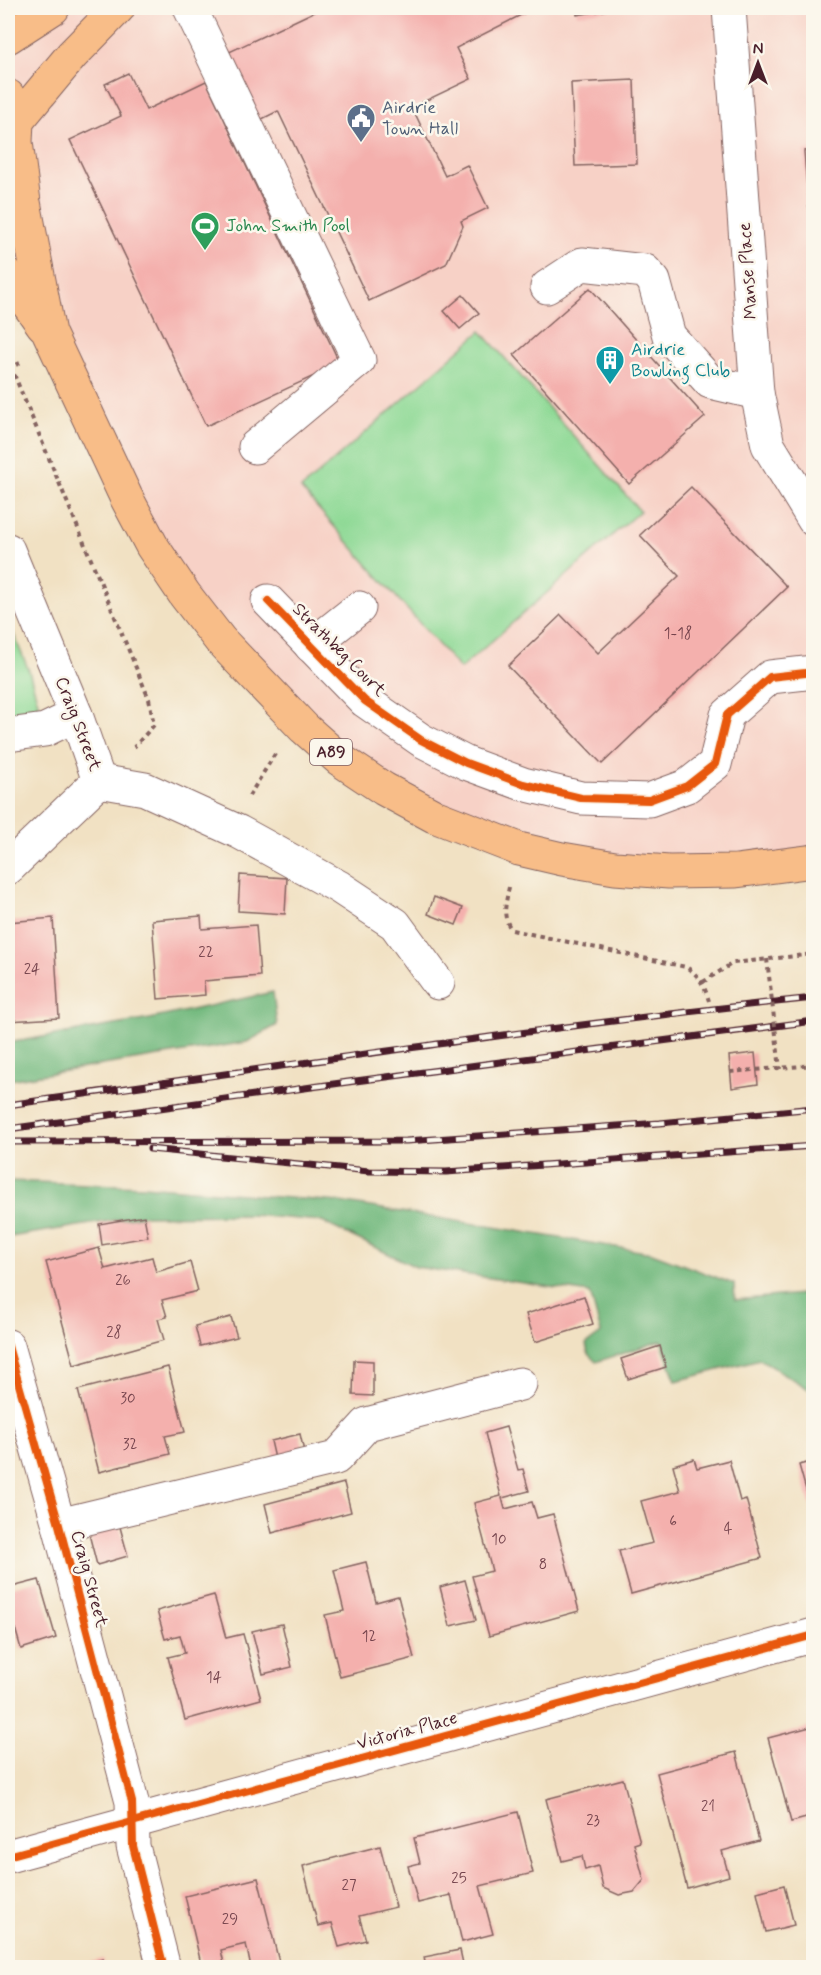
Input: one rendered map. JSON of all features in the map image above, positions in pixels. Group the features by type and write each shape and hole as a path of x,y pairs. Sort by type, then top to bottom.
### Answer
{"main road":[{"path":"8,37 53,8"},
{"path":"12,130 72,55 118,8"},
{"name":"A89","path":"12,130 52,339"},
{"name":"A89","path":"8,276 52,339 126,497 152,546 185,595 265,689 339,759 384,789 434,816 519,849 562,859 615,868 669,872 735,870 813,861"}],"street":[{"path":"190,8 359,360 255,447"},
{"name":"Manse Place","path":"729,8 756,393 768,445 801,474 813,520"},
{"path":"547,287 582,264 645,272 654,281 669,336 710,382 756,393"},
{"name":"Craig Street","path":"8,550 13,583 76,716 99,781 8,868"},
{"name":"Strathbeg Court","path":"268,601 364,701 421,740 466,763 523,784 580,798 649,800 687,786 714,764 727,716 770,677 813,672"},
{"name":"Strathbeg Court","path":"311,646 359,608"},
{"path":"8,735 45,730 76,716"},
{"path":"99,781 145,789 238,832 339,887 395,924 438,983"},
{"name":"Craig Street","path":"8,1346 59,1525 132,1802 134,1846 164,1968"},
{"path":"59,1525 336,1458 367,1425 519,1384"},
{"name":"Victoria Place","path":"8,1856 813,1635"}],"path":[{"path":"52,339 11,367 149,699 154,725 99,781"},
{"path":"244,804 267,768"},
{"path":"519,849 506,902 505,917 512,930 676,964 696,973 703,982 709,1001"},
{"path":"703,982 733,963 813,954"},
{"path":"767,959 780,1069"},
{"path":"730,1072 813,1065"}],"shaded area":[{"path":"8,8 813,8 813,858 558,858 384,789 185,595 54,345 8,239"}],"green space":[{"path":"481,331 640,511 460,669 301,489"},
{"path":"8,621 29,671 39,706 8,714"},
{"path":"273,992 277,1025 247,1042 8,1080 8,1043 150,1019"},
{"path":"8,1181 143,1186 340,1202 652,1253 734,1284 735,1300 813,1293 813,1392 760,1359 676,1381 661,1341 596,1362 588,1354 586,1344 601,1333 590,1293 416,1267 320,1221 252,1215 141,1216 9,1237"}],"building":[{"name":"Airdrie Town Hall","path":"322,8 383,8 386,12 395,8 527,8 529,11 456,48 471,79 412,107 445,176 467,165 488,208 461,221 463,226 446,264 369,301 278,111 258,121 225,54"},
{"path":"576,8 613,8 613,9 577,15"},
{"name":"John Smith Pool","path":"128,73 146,110 206,81 340,364 206,426 70,140 121,116 105,84"},
{"path":"634,80 637,164 575,166 571,83"},
{"path":"814,150 814,249 812,249 804,151"},
{"name":"Airdrie Bowling Club","path":"590,288 705,417 629,484 514,355"},
{"path":"463,295 479,313 460,329 444,311"},
{"path":"691,487 787,587 602,764 508,666 561,615 598,653 679,576 640,535"},
{"path":"240,875 287,878 285,914 238,911"},
{"path":"434,897 463,908 456,925 428,914"},
{"path":"201,916 202,929 256,925 260,976 204,981 205,995 158,999 152,920"},
{"path":"53,918 59,1018 8,1021 8,922"},
{"path":"755,1053 758,1084 732,1088 729,1056"},
{"path":"144,1216 148,1237 102,1245 99,1224"},
{"path":"99,1248 105,1269 152,1257 156,1272 190,1262 198,1291 162,1300 167,1317 158,1319 164,1340 74,1365 46,1262"},
{"path":"584,1296 593,1324 535,1342 526,1314"},
{"path":"231,1317 237,1337 200,1346 195,1326"},
{"path":"660,1346 666,1367 628,1379 621,1359"},
{"path":"354,1360 373,1361 373,1396 353,1395"},
{"path":"168,1367 185,1432 165,1436 170,1454 99,1472 78,1390"},
{"path":"506,1427 518,1470 523,1469 529,1491 502,1498 505,1509 532,1502 537,1518 553,1514 579,1611 489,1636 472,1576 492,1571 474,1503 501,1496 485,1433"},
{"path":"300,1434 305,1456 276,1463 271,1441"},
{"path":"694,1459 697,1468 729,1460 740,1501 746,1499 762,1558 631,1594 619,1551 653,1543 641,1501 680,1491 673,1465"},
{"path":"814,1461 814,1515 813,1515 799,1465"},
{"path":"344,1483 351,1512 272,1533 265,1504"},
{"path":"120,1527 128,1556 97,1565 89,1534"},
{"path":"366,1562 376,1602 398,1596 414,1658 340,1677 325,1615 344,1611 334,1570"},
{"path":"39,1580 56,1638 21,1649 8,1603 8,1588"},
{"path":"465,1580 476,1620 450,1626 440,1587"},
{"path":"214,1595 226,1638 243,1634 261,1699 185,1720 168,1657 185,1653 180,1635 165,1639 157,1611"},
{"path":"282,1624 292,1667 263,1674 252,1631"},
{"path":"814,1726 814,1816 791,1822 768,1738"},
{"path":"736,1752 759,1841 722,1851 729,1876 687,1888 657,1773"},
{"path":"623,1779 640,1842 634,1844 644,1880 634,1892 619,1895 603,1888 598,1866 585,1870 582,1856 562,1861 546,1799"},
{"path":"518,1812 533,1873 480,1886 493,1934 462,1942 451,1895 418,1903 408,1866 420,1863 414,1838"},
{"path":"380,1846 396,1907 359,1916 366,1940 339,1947 332,1923 318,1926 303,1866"},
{"path":"258,1878 279,1962 251,1968 246,1944 221,1950 225,1968 202,1968 185,1896"},
{"path":"784,1885 794,1925 766,1932 757,1892"},
{"path":"460,1950 464,1968 426,1968 424,1957"},
{"path":"103,1959 105,1968 74,1968 74,1967"}],"railway":[{"path":"8,1105 511,1034 814,998"},
{"path":"8,1129 814,1021"},
{"path":"8,1142 406,1141 660,1123 814,1108"},
{"path":"150,1149 369,1171 446,1172 814,1146"}],"cycle path":[{"path":"268,601 365,701 421,740 466,763 523,784 581,798 649,800 687,786 715,764 727,715 770,677 814,672"},
{"path":"8,1346 59,1525 132,1802 133,1846 164,1968"},
{"path":"8,1856 814,1635"}],"place":[{"name":"Airdrie Town Hall","path":"361,144"},
{"name":"John Smith Pool","path":"205,252"},
{"name":"Airdrie Bowling Club","path":"610,386"}]}
